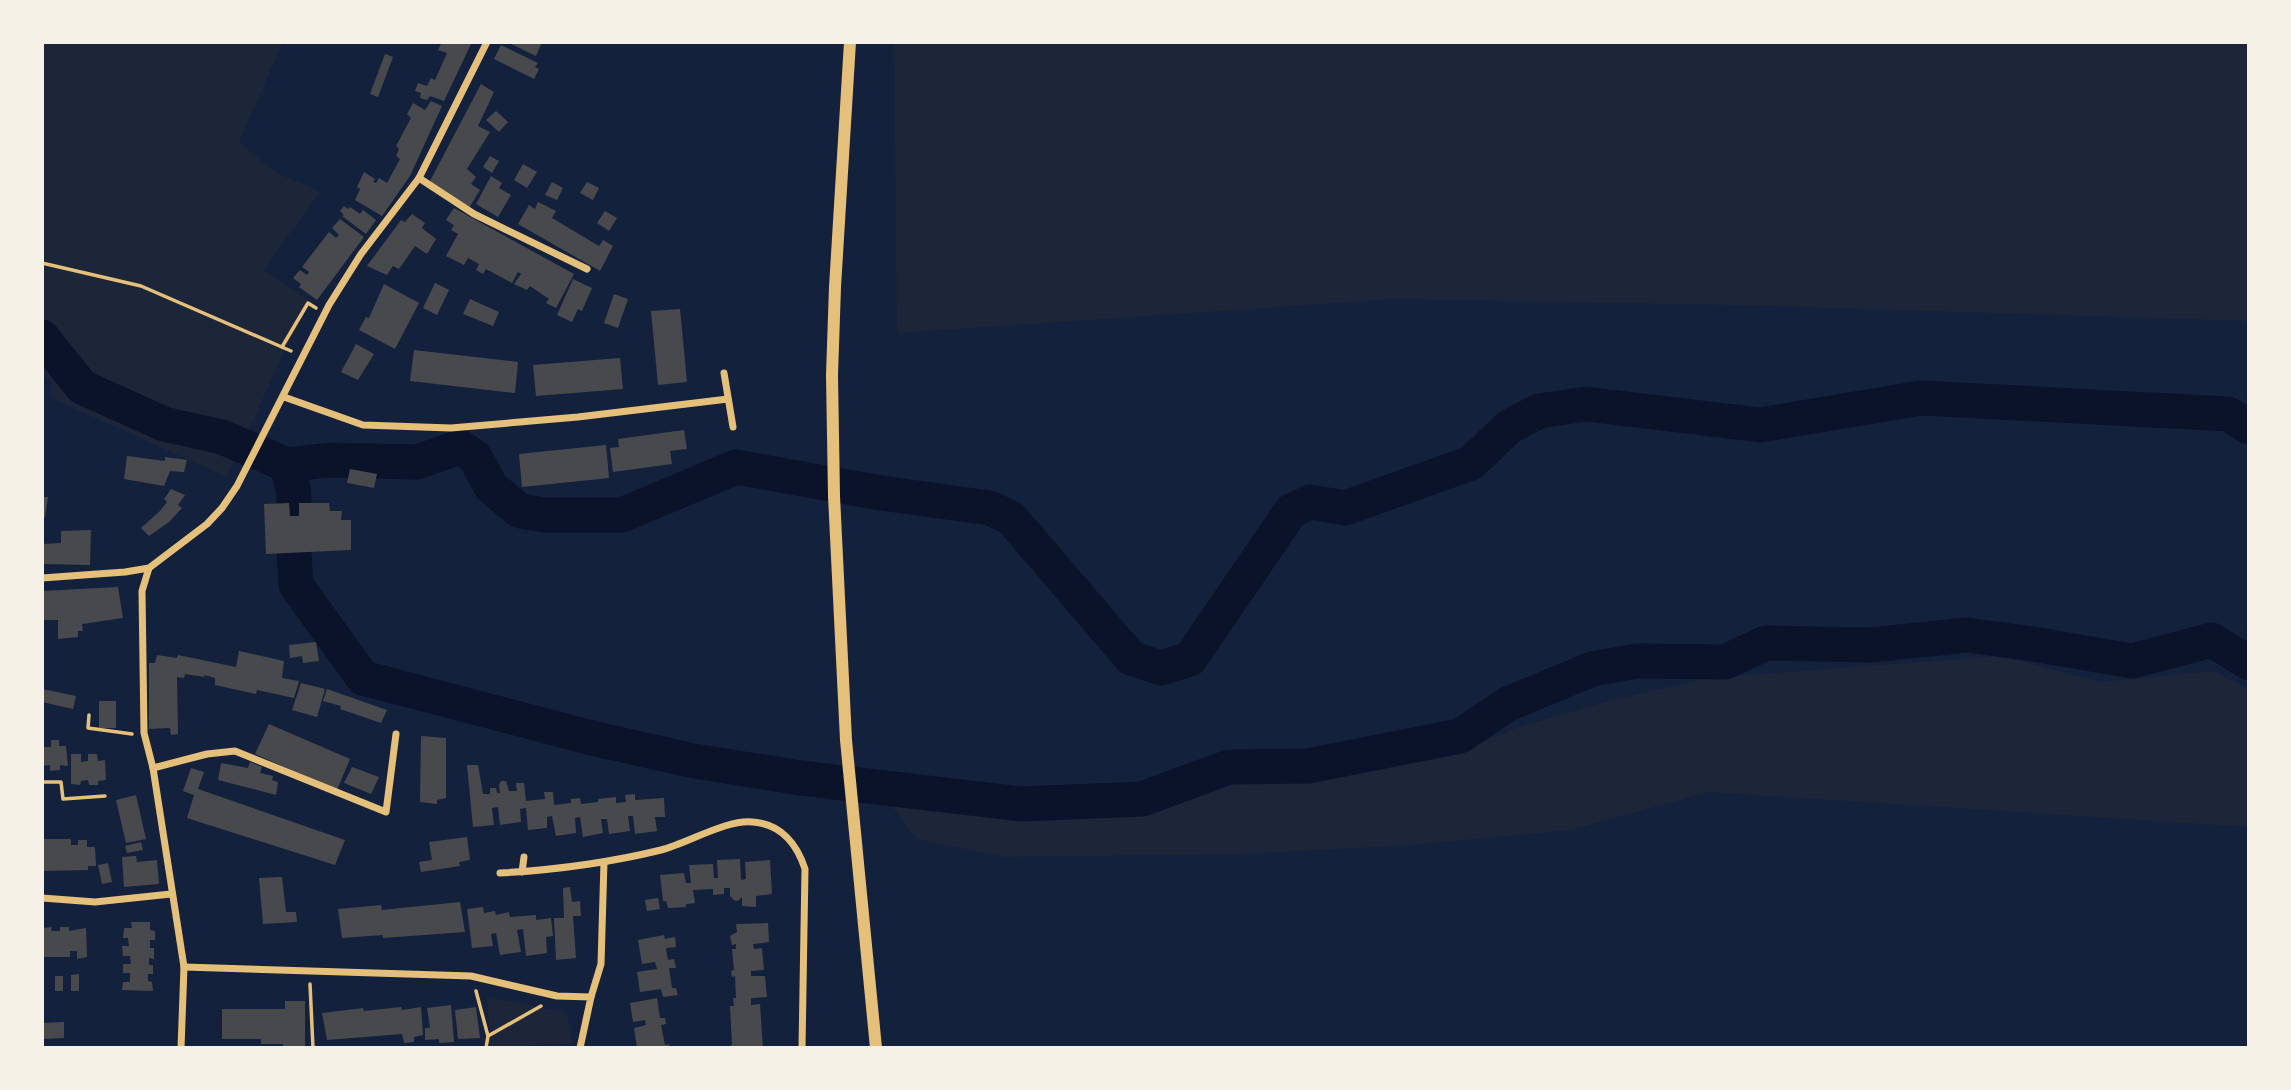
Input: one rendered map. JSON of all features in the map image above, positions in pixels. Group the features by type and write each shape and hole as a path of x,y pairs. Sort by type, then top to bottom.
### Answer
{"main road":[{"path":"850,42 834,312 834,496 846,740 876,1048"}],"street":[{"path":"42,578 149,568 207,524 222,509 237,486 284,397 302,356 344,280 419,178 487,42"},
{"path":"419,178 474,214 587,270"},
{"path":"724,373 733,427"},
{"path":"284,397 363,425 451,428 728,400"},
{"path":"149,568 142,591 144,733 153,768 184,967 181,1048"},
{"path":"153,768 207,754 234,751 386,812 396,734"},
{"path":"500,873 604,862 688,842 741,822 765,824 779,830 791,840 800,853 805,869 802,1048"},
{"path":"523,872 524,857"},
{"path":"580,1048 601,964 604,862"},
{"path":"42,898 95,902 171,894"},
{"path":"184,967 471,975 558,996 591,997"}],"path":[{"path":"42,263 141,286 282,347 308,303 319,309"},
{"path":"89,715 88,728 122,734 144,733"},
{"path":"42,782 61,782 63,799 105,796"},
{"path":"309,971 313,1048"},
{"path":"471,975 488,1036 486,1048"},
{"path":"488,1036 558,996"}],"shaded area":[{"path":"42,42 283,42 239,142 275,172 320,192 263,270 311,302 286,348 227,477 51,398 51,382 42,374"},
{"path":"894,42 2249,42 2249,321 1734,305 1395,299 897,333"},
{"path":"2001,656 2100,682 2213,671 2249,689 2249,827 1708,792 1571,830 1410,845 1245,854 1004,857 917,839 891,805 1017,812 1143,808 1243,776 1336,769 1458,752 1519,727 1609,701 1707,678"},
{"path":"487,997 567,1013 573,1043 488,1048 490,1032"}],"building":[{"path":"442,42 472,42 444,101 430,96 427,100 420,98 421,93 415,91 418,83 427,86 431,78 435,80 447,53 438,50"},
{"path":"507,42 542,42 536,56"},
{"path":"501,45 538,63 535,67 539,69 534,79 494,59"},
{"path":"385,54 393,57 378,97 370,94"},
{"path":"481,84 494,92 478,126 490,132 467,169 476,177 471,184 480,190 469,208 430,181"},
{"path":"431,101 442,106 410,176 382,216 355,200 360,189 357,187 364,172 375,179 373,182 376,183 379,178 387,183 400,159 396,156 399,149 396,146 411,118 407,114 413,103 425,110"},
{"path":"496,111 508,122 499,132 486,120"},
{"path":"490,156 499,161 492,173 483,167"},
{"path":"523,164 537,172 527,188 514,180"},
{"path":"491,176 502,183 499,188 511,195 498,217 476,204"},
{"path":"552,182 563,188 557,200 545,195"},
{"path":"587,182 599,188 593,200 580,193"},
{"path":"538,202 556,211 552,218 599,246 603,240 613,246 600,271 518,224 529,205 535,209"},
{"path":"344,206 360,214 363,210 376,220 366,234 342,216 344,215 340,211"},
{"path":"454,208 574,274 556,308 546,303 549,299 530,286 527,290 514,284 521,274 518,272 512,283 486,269 483,274 476,270 479,264 468,258 464,265 446,256 458,234 451,230 454,225 446,220"},
{"path":"605,211 617,218 609,231 597,223"},
{"path":"412,214 425,223 422,228 436,239 427,254 415,246 399,269 393,266 387,275 367,266 401,220 405,222"},
{"path":"340,219 364,237 317,300 299,287 301,284 293,278 300,270 307,275 309,272 302,267 329,232 336,238 339,235 332,228"},
{"path":"573,279 592,288 582,311 578,309 572,322 557,315"},
{"path":"435,283 449,290 437,315 423,308"},
{"path":"384,284 419,303 395,349 359,330 366,317 369,318"},
{"path":"614,294 628,299 618,328 604,323"},
{"path":"470,299 499,312 493,326 463,314"},
{"path":"680,309 687,382 658,385 651,311"},
{"path":"356,344 374,354 358,380 341,372"},
{"path":"414,350 518,362 515,393 410,381"},
{"path":"620,358 623,389 536,396 533,365"},
{"path":"684,430 687,449 670,451 672,464 613,472 610,448 619,447 618,439"},
{"path":"606,445 609,478 522,487 519,454"},
{"path":"127,456 165,461 165,457 187,460 184,472 170,471 164,486 124,479"},
{"path":"350,469 377,474 374,488 347,483"},
{"path":"171,489 185,495 178,505 182,508 169,522 149,536 141,528 167,502 164,499"},
{"path":"42,497 48,497 45,517 42,518"},
{"path":"289,503 290,516 299,516 299,503 329,503 330,511 342,511 341,520 351,520 351,550 266,554 264,504"},
{"path":"91,530 90,565 42,564 43,544 61,543 61,531"},
{"path":"118,587 123,618 82,624 83,631 78,631 78,637 58,639 58,620 42,620 42,591"},
{"path":"316,642 319,661 303,663 302,656 290,658 289,645"},
{"path":"239,651 284,661 282,678 299,681 294,698 257,690 256,694 215,685 215,678 185,674 184,678 177,677 178,734 171,735 170,728 149,729 149,663 155,663 157,655 177,658 178,655 236,667"},
{"path":"301,683 325,689 317,717 292,710"},
{"path":"42,689 76,696 73,709 42,702"},
{"path":"327,689 387,710 381,723 323,701"},
{"path":"99,701 116,701 116,728 99,728"},
{"path":"269,724 350,759 337,790 255,754"},
{"path":"421,736 446,738 446,798 437,800 437,804 420,802"},
{"path":"51,740 59,740 59,746 66,746 68,766 60,765 60,770 50,771 50,765 42,766 42,747 51,747"},
{"path":"71,754 81,754 81,762 88,761 88,754 97,754 98,761 105,760 106,780 98,781 98,785 89,785 88,780 81,781 80,785 71,784"},
{"path":"250,762 262,767 260,773 273,776 272,780 278,782 276,795 218,780 221,763 248,768"},
{"path":"467,765 478,765 483,794 490,794 490,788 496,788 497,793 500,793 501,781 506,781 509,791 517,791 516,783 524,783 526,801 545,799 544,792 553,792 554,805 571,803 571,799 580,798 581,804 616,797 616,803 626,802 625,795 635,794 635,800 664,798 665,817 655,817 657,831 635,834 633,816 628,816 630,831 609,834 607,819 601,819 603,833 583,837 580,817 575,818 576,833 556,836 552,816 547,817 547,828 528,830 526,808 520,809 521,822 500,825 498,807 492,808 494,825 473,827"},
{"path":"352,767 379,777 371,794 344,783"},
{"path":"191,768 204,772 198,789 345,840 335,865 187,818 194,795 183,791"},
{"path":"136,795 146,839 126,843 116,800"},
{"path":"467,837 470,860 459,862 460,866 421,872 419,862 432,860 429,842"},
{"path":"42,839 71,839 71,845 78,845 78,840 87,840 87,847 95,847 96,866 88,866 88,870 43,871"},
{"path":"141,842 143,850 127,853 125,846"},
{"path":"136,856 137,862 157,860 159,884 124,887 122,857"},
{"path":"740,859 741,880 746,879 745,862 770,860 772,894 756,896 756,907 742,906 742,897 738,901 734,900 730,896 730,888 724,888 724,894 713,895 713,889 693,890 695,903 686,904 686,907 668,908 666,901 663,901 660,875 684,873 686,883 691,883 689,865 713,864 714,878 718,878 717,860"},
{"path":"108,863 112,882 102,884 98,865"},
{"path":"282,877 286,912 296,912 297,922 263,924 259,878"},
{"path":"570,887 572,902 580,901 581,916 573,916 576,958 556,960 554,918 564,918 563,888"},
{"path":"658,898 660,909 647,911 645,900"},
{"path":"460,902 465,932 342,938 338,909 381,905 382,910"},
{"path":"483,907 484,913 495,911 496,915 509,912 510,917 536,915 536,920 551,918 553,936 546,937 547,953 526,956 523,929 517,930 521,952 500,955 496,933 491,934 493,946 472,948 467,909"},
{"path":"131,922 150,922 150,930 155,931 155,940 150,940 150,948 154,948 154,959 149,958 149,965 153,965 153,974 148,974 153,991 122,990 123,982 130,982 130,973 123,973 123,964 131,964 130,956 123,956 122,946 129,946 128,938 123,938 124,928 132,928"},
{"path":"768,923 769,942 753,944 754,949 762,948 764,970 751,971 751,976 765,976 767,997 751,998 751,1005 760,1004 763,1048 724,1048 732,1045 730,1006 734,1006 733,998 736,998 735,976 732,977 731,971 734,970 732,949 736,949 736,944 732,945 730,936 737,932 736,924"},
{"path":"52,927 51,931 60,931 60,927 69,927 69,931 86,928 87,957 77,959 77,951 70,951 70,957 44,957 43,928"},
{"path":"664,935 665,939 675,937 676,947 666,948 668,960 674,959 676,968 669,968 672,988 676,988 678,995 663,997 661,989 640,992 637,972 657,969 655,962 642,964 638,940"},
{"path":"79,974 79,991 71,991 71,975"},
{"path":"55,976 63,976 63,991 55,991"},
{"path":"657,998 660,1018 665,1018 666,1024 661,1025 665,1045 669,1044 670,1048 637,1048 634,1028 646,1025 645,1020 633,1022 630,1003"},
{"path":"285,1001 305,1001 305,1048 261,1044 261,1039 222,1039 222,1009 285,1009"},
{"path":"451,1005 454,1042 425,1040 425,1028 430,1028 427,1008"},
{"path":"401,1007 402,1010 421,1007 423,1035 414,1037 414,1042 404,1043 402,1034 327,1040 322,1013"},
{"path":"476,1007 480,1038 458,1039 455,1010"},
{"path":"64,1022 64,1038 42,1039 42,1023"}],"waterway":[{"path":"42,337 82,387 164,424 222,437 287,465 294,493 294,529"},
{"path":"287,465 328,460 417,462 460,447 475,457 491,487 520,511 544,515 622,515 736,467 881,493 990,508 1011,518 1131,658 1161,668 1190,659 1291,511 1310,502 1345,508 1471,463 1509,427 1539,411 1586,404 1760,425 1921,398 2228,414 2249,427"},
{"path":"294,552 296,585 363,678 592,738 694,761 801,778 1022,804 1142,799 1229,767 1308,766 1460,736 1508,704 1592,669 1637,661 1725,662 1766,643 1870,645 1967,635 2132,661 2212,640 2249,663"}]}
